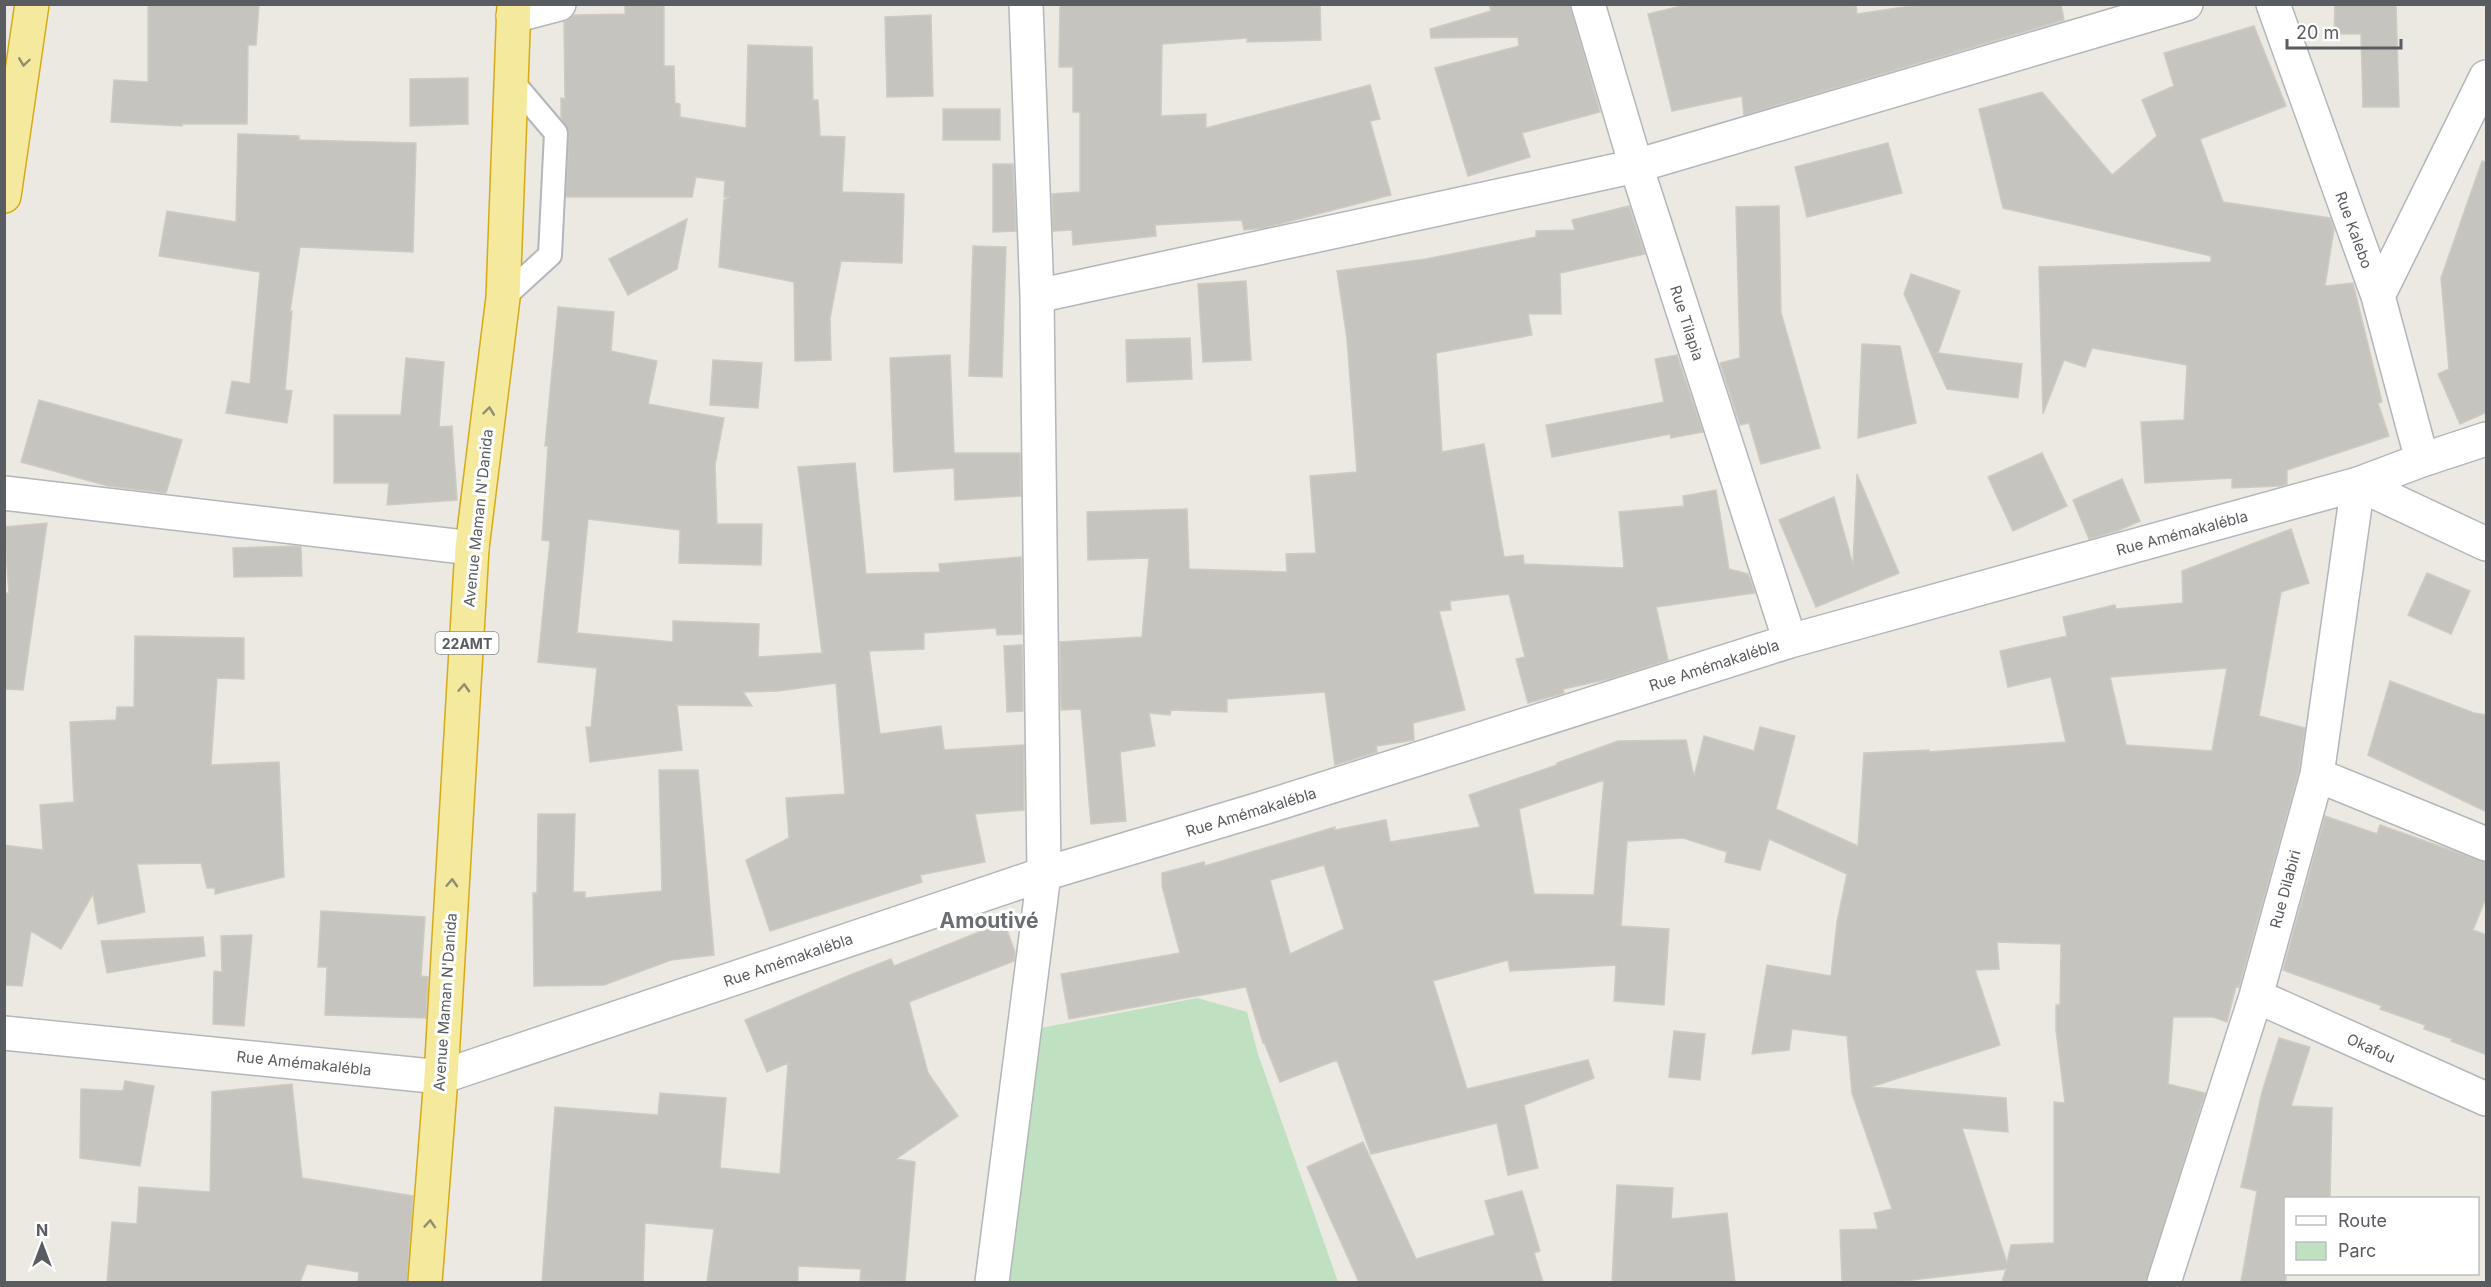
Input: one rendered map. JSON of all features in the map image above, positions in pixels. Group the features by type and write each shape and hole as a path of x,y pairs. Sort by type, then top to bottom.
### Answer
{"highway":[{"path":"4,196 32,4"},
{"name":"Avenue Maman N'Danida","path":"425,1282 441,1077 472,548 503,298 514,10"}],"street":[{"path":"514,10 559,4"},
{"path":"992,1282 1044,874 1036,296 1026,4"},
{"name":"Rue Tilapia","path":"1588,4 1636,166 1790,641"},
{"path":"1036,296 1636,166 2186,4"},
{"name":"Rue Kalebo","path":"2273,4 2378,296 2422,460"},
{"path":"2378,296 2487,77"},
{"name":"Rue Amémakalébla","path":"4,1033 441,1077 1044,874 1263,808 1790,641 2358,484 2487,439"},
{"path":"2358,484 2487,544"},
{"name":"Rue Dilabiri","path":"2164,1282 2256,996 2317,775 2358,484"},
{"path":"4,493 472,548"},
{"path":"2317,775 2487,844"},
{"name":"Okafou","path":"2256,996 2487,1099"}],"lane":[{"path":"503,298 550,255 556,133 512,80"}],"green space":[{"path":"1197,998 1247,1012 1258,1054 1338,1282 990,1282 1025,1031"}],"building":[{"path":"148,4 259,4 256,45 248,45 247,124 182,124 182,126 111,122 114,80 148,82"},
{"path":"625,4 664,4 664,66 674,66 675,103 680,104 680,117 746,128 748,45 812,47 813,100 818,100 820,136 845,137 842,192 904,194 902,263 841,261 830,318 831,360 795,361 794,282 719,267 724,200 729,197 724,197 725,181 696,177 692,197 566,197 569,134 561,118 561,98 565,99 564,22 574,15 625,14"},
{"path":"1060,4 1320,4 1321,40 1247,42 1247,38 1162,44 1161,116 1206,114 1206,128 1370,85 1380,119 1370,121 1391,195 1264,228 1244,230 1242,220 1155,225 1156,236 1073,245 1072,230 1053,231 1052,194 1080,192 1080,112 1073,112 1073,67 1059,67"},
{"path":"1489,4 1570,4 1600,112 1522,133 1530,157 1468,176 1435,68 1519,46 1518,37 1431,38 1430,29 1491,11"},
{"path":"1689,4 1856,4 1857,14 1924,4 2061,4 2064,20 1744,115 1742,96 1672,111 1648,14"},
{"path":"2335,4 2396,4 2399,107 2363,107 2361,34 2334,34"},
{"path":"931,15 933,96 887,97 885,17"},
{"path":"2254,26 2286,106 2200,139 2223,202 2330,218 2334,229 2325,286 2353,283 2382,402 2378,403 2389,436 2287,470 2287,484 2280,486 2232,488 2232,478 2145,483 2141,422 2184,420 2187,365 2092,348 2085,367 2064,360 2043,414 2039,267 2211,262 2211,256 2003,208 1979,109 2042,92 2112,175 2157,136 2142,100 2174,86 2164,53"},
{"path":"468,78 468,124 410,126 410,79"},
{"path":"943,109 1000,109 1000,140 943,140"},
{"path":"238,134 299,136 299,140 416,143 413,252 300,247 290,311 292,311 285,390 292,391 287,423 226,413 232,381 250,384 260,272 159,256 167,211 236,222"},
{"path":"1888,143 1902,193 1807,217 1795,167"},
{"path":"2482,161 2487,162 2487,412 2460,424 2438,374 2449,369 2441,278"},
{"path":"993,164 1013,164 1016,231 993,232"},
{"path":"1629,206 1645,254 1560,273 1561,314 1528,314 1532,335 1436,353 1442,452 1484,444 1504,557 1523,555 1524,564 1624,568 1619,512 1684,506 1683,496 1716,490 1729,569 1748,574 1755,593 1656,607 1668,660 1609,679 1563,689 1564,693 1528,703 1516,659 1525,657 1509,594 1450,601 1451,610 1439,611 1465,710 1413,723 1414,740 1376,746 1377,752 1335,765 1325,692 1227,699 1227,712 1171,710 1170,715 1149,713 1155,746 1120,752 1126,821 1091,824 1081,709 1061,710 1060,642 1142,637 1149,558 1088,560 1087,512 1187,509 1189,569 1287,572 1286,554 1316,553 1310,476 1357,472 1347,339 1337,271 1426,259 1536,237 1536,231 1575,230 1572,220"},
{"path":"1779,206 1781,313 1820,448 1761,464 1749,423 1740,425 1720,363 1740,358 1736,207"},
{"path":"687,219 677,269 628,295 609,259"},
{"path":"973,246 1006,247 1002,377 969,376"},
{"path":"1911,274 1960,291 1938,353 2022,364 2018,398 1947,389 1904,294"},
{"path":"1246,281 1251,360 1203,362 1198,284"},
{"path":"558,307 614,312 611,351 657,361 648,404 724,418 715,465 717,524 762,524 761,565 679,563 680,530 588,519 577,633 673,642 673,621 759,624 758,657 822,653 798,467 855,463 866,574 940,572 939,564 1021,557 1022,634 997,635 996,628 924,633 924,649 869,651 880,734 941,726 944,750 1024,745 1024,810 975,814 985,862 920,875 922,882 770,931 746,860 789,838 786,798 845,794 836,683 778,691 743,692 752,706 677,705 682,750 590,762 586,727 591,727 597,668 538,662 550,541 542,540 548,446 545,446"},
{"path":"1190,338 1192,379 1127,382 1126,340"},
{"path":"1862,344 1900,346 1916,423 1858,438"},
{"path":"950,355 954,453 1020,453 1021,496 955,500 954,468 894,472 890,358"},
{"path":"1677,355 1703,432 1671,438 1670,434 1552,457 1546,425 1664,402 1655,359"},
{"path":"406,358 444,362 439,427 452,426 457,500 387,505 389,483 334,483 334,415 401,415"},
{"path":"713,360 762,363 758,408 710,405"},
{"path":"39,400 182,440 166,493 108,486 21,462"},
{"path":"2042,453 2067,506 2013,531 1988,477"},
{"path":"1857,474 1899,573 1816,607 1779,520 1834,497 1853,565"},
{"path":"2122,479 2140,521 2089,539 2073,500"},
{"path":"47,523 23,690 4,689 4,593 9,593 4,527"},
{"path":"2291,529 2309,583 2281,592 2259,716 2305,728 2299,771 2239,987 2236,986 2227,1022 2213,1017 2173,1017 2168,1084 2205,1093 2146,1282 2002,1282 2006,1269 1895,1282 1842,1282 1840,1230 1878,1229 1874,1213 1892,1209 1852,1093 1847,1036 1792,1029 1789,1050 1752,1054 1767,965 1831,976 1837,922 1847,874 1769,839 1760,870 1725,862 1727,852 1683,838 1627,841 1621,926 1669,929 1664,1005 1614,1001 1616,965 1510,971 1508,960 1433,981 1467,1089 1588,1060 1594,1078 1524,1105 1538,1168 1508,1175 1497,1123 1371,1154 1337,1060 1280,1082 1263,1043 1246,987 1069,1019 1061,974 1180,953 1162,886 1162,873 1204,862 1205,866 1335,827 1335,830 1386,820 1390,842 1480,827 1469,795 1618,741 1686,740 1694,777 1704,736 1754,751 1760,727 1795,736 1776,809 1858,846 1864,753 1929,750 1929,752 2066,742 2051,677 2008,687 2000,651 2067,636 2063,617 2115,605 2116,609 2183,603 2182,571","holes":["2227,668 2212,751 2126,745 2110,677","1604,780 1594,895 1534,894 1519,809","1324,865 1344,929 1290,954 1270,880","1997,942 2061,944 2060,1005 2056,1005 2056,1030 2065,1103 2054,1102 2054,1243 2011,1245 2007,1263 1962,1128 2008,1132 2006,1098 1871,1087 2000,1045 1975,970 1999,969"]},
{"path":"301,547 302,576 234,577 233,548"},
{"path":"2427,573 2470,591 2451,634 2408,615"},
{"path":"135,636 244,638 244,679 217,678 211,765 279,762 284,877 215,894 215,888 207,888 201,863 137,864 145,912 98,924 93,894 61,949 31,931 22,986 4,985 4,845 43,850 40,805 74,802 70,722 116,720 117,707 134,707"},
{"path":"1022,645 1023,711 1007,712 1004,646"},
{"path":"2390,681 2474,713 2487,715 2487,812 2368,755"},
{"path":"659,770 698,770 714,955 671,960 604,985 534,986 533,893 537,893 538,814 575,814 573,892 585,892 585,898 662,891"},
{"path":"2325,816 2377,834 2380,825 2487,863 2487,895 2473,930 2487,935 2487,1055 2424,1029 2425,1025 2380,1009 2382,1006 2283,970"},
{"path":"321,911 425,917 421,976 428,977 426,1018 325,1015 327,967 318,967"},
{"path":"1004,922 1015,952 1014,961 909,1002 928,1073 958,1116 896,1159 915,1162 905,1282 860,1280 861,1269 798,1266 798,1282 707,1282 714,1229 645,1223 643,1282 542,1282 555,1107 658,1115 660,1093 726,1098 720,1168 780,1174 788,1063 767,1072 745,1020 891,959 894,966"},
{"path":"252,935 244,1026 213,1024 214,971 222,972 221,936"},
{"path":"203,937 205,956 107,973 101,941"},
{"path":"1674,1031 1705,1034 1700,1080 1669,1077"},
{"path":"2279,1038 2310,1047 2291,1106 2332,1108 2330,1197 2284,1197 2284,1275 2286,1275 2286,1282 2241,1282 2257,1191 2241,1187 2262,1092"},
{"path":"125,1081 154,1086 140,1166 80,1158 81,1089 123,1091"},
{"path":"292,1084 302,1178 413,1196 407,1282 358,1282 359,1272 307,1264 300,1282 107,1282 112,1222 137,1224 139,1187 210,1192 212,1092"},
{"path":"1363,1142 1416,1259 1495,1235 1485,1201 1522,1191 1540,1251 1534,1253 1543,1282 1359,1282 1307,1167"},
{"path":"1617,1185 1673,1188 1671,1219 1727,1213 1735,1282 1612,1282"}],"district":[{"name":"Amoutivé","path":"989,920"}]}
